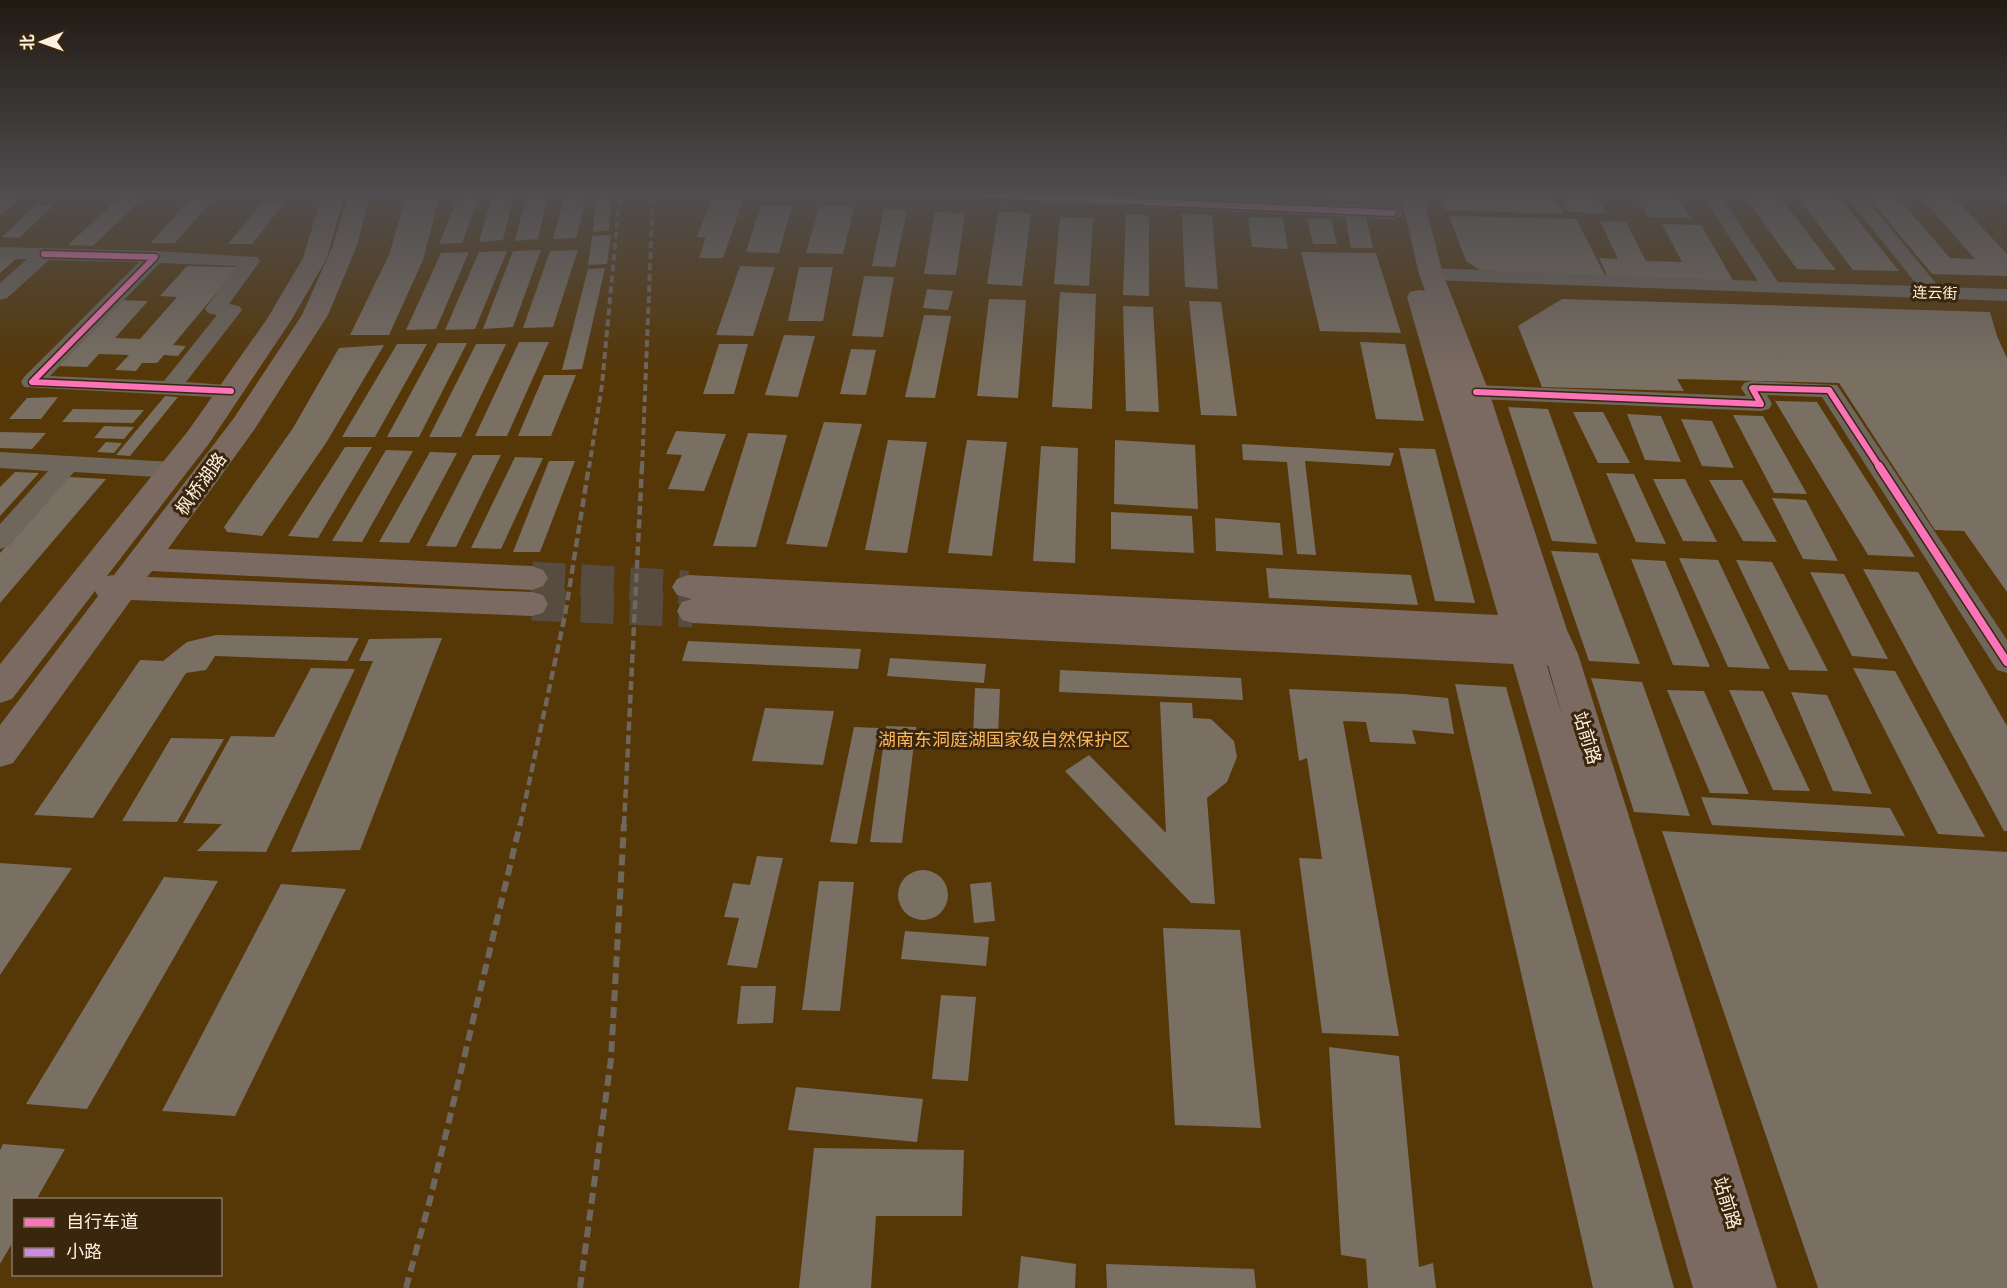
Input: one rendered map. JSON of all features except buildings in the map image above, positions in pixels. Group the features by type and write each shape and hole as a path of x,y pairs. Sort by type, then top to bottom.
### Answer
{"main road":[{"name":"枫桥湖路","path":"0,688 173,470 231,391 279,320 319,252"},
{"name":"枫桥湖路","path":"0,752 146,559 244,424 315,315 342,252"},
{"name":"站前路","path":"1414,252 1539,641 1753,1288"},
{"name":"站前路","path":"1421,252 1476,392 1539,641 1717,1288"},
{"path":"82,586 532,591 146,559"},
{"path":"691,599 1539,641"}],"street":[{"path":"1748,252 1772,288"},
{"path":"1901,252 1933,292"},
{"path":"0,253 155,256 250,261 215,309 232,310 170,388"},
{"path":"0,294 44,254"},
{"path":"155,256 32,382 231,391"},
{"name":"连云街","path":"1431,274 2007,295"},
{"path":"1476,392 1761,404 1752,388 1829,390 2007,662"},
{"path":"0,460 173,470"},
{"path":"0,540 68,464"}],"green space":[{"name":"湖南东洞庭湖国家级自然保护区","path":"0,252 2007,252 2007,1288 0,1288"}],"tunnel":[{"path":"532,578 688,587"},
{"path":"532,604 693,611"}],"railway":[{"path":"589,468 602,385 614,252"},
{"path":"642,468 651,252"},
{"path":"520,825 565,615 589,466"},
{"path":"624,825 642,466"},
{"path":"406,1288 431,1196 520,824"},
{"path":"580,1288 611,1059 624,824"}],"cycle path":[{"path":"44,254 155,257 32,382 231,391"},
{"path":"1476,392 1761,404 1752,388 1829,390 2007,662"}]}
